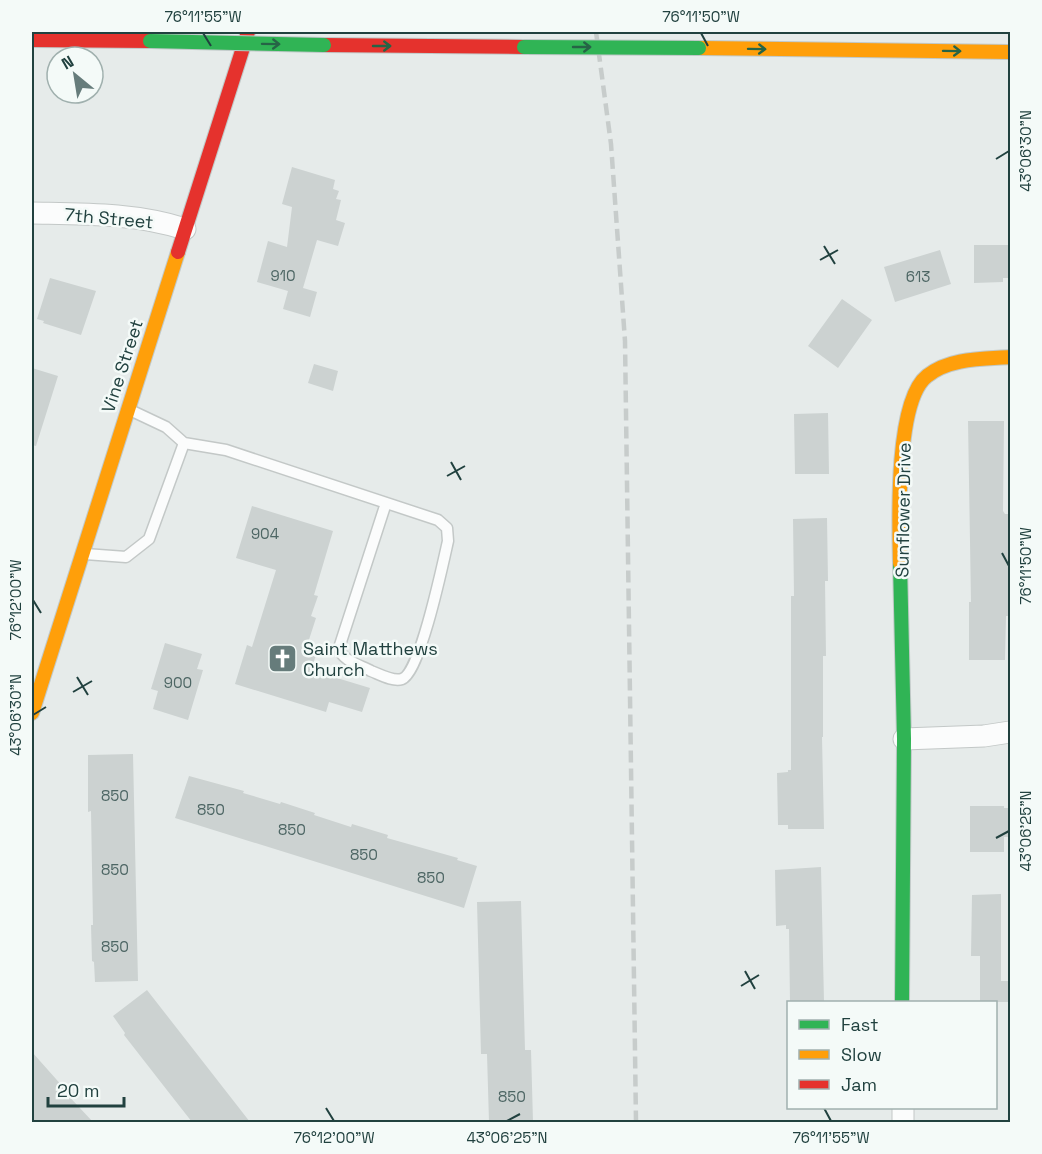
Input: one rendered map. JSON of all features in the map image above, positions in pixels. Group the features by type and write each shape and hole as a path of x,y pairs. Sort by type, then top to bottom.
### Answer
{"main road":[{"name":"Vine Street","path":"32,712 248,32"},
{"path":"32,40 1011,52"},
{"name":"Sunflower Drive","path":"902,1001 903,739 900,514 906,418 916,385 938,368 955,362 1011,357"}],"street":[{"name":"7th Street","path":"32,213 122,215 185,229"},
{"path":"903,739 984,736 1011,732"}],"lane":[{"path":"128,409 166,427 184,443 226,450 438,520 447,528 448,541 421,649 409,674 403,679 377,674 344,657 339,648 386,503"},
{"path":"82,553 126,557 149,539 184,443"}],"building":[{"path":"292,167 335,180 333,189 339,191 336,199 341,200 336,220 345,223 338,246 317,240 303,288 317,292 310,317 283,309 288,291 257,282 268,241 287,247 292,207 282,204"},
{"path":"974,245 1011,245 1011,278 1003,278 1003,282 974,283"},
{"path":"940,250 951,284 895,302 884,267"},
{"path":"50,278 96,291 81,335 37,319"},
{"path":"842,299 872,320 838,368 808,346"},
{"path":"314,364 338,371 333,391 308,383"},
{"path":"32,368 58,376 36,446 32,445"},
{"path":"828,413 829,474 795,474 794,414"},
{"path":"968,421 1004,421 1003,511 1005,514 1011,514 1011,616 1006,616 1005,660 969,660 969,602 971,602"},
{"path":"252,506 333,531 314,595 318,596 311,616 316,618 306,649 317,652 312,667 338,675 337,678 370,688 362,712 329,702 326,712 235,684 247,645 252,647 276,570 236,558"},
{"path":"827,518 828,581 825,581 826,656 823,656 822,737 824,829 788,829 788,825 778,825 777,773 791,770 793,519"},
{"path":"165,643 202,654 197,669 203,670 188,720 153,709 158,691 151,689"},
{"path":"133,754 138,981 95,982 94,962 92,961 91,811 88,812 88,755"},
{"path":"189,776 244,791 243,793 280,804 281,802 351,827 352,824 388,835 387,838 458,858 457,860 477,866 464,908 175,818"},
{"path":"970,806 1011,808 1011,837 1004,837 1004,852 970,852"},
{"path":"821,867 824,1001 790,1001 789,929 786,929 786,925 776,926 775,870"},
{"path":"1001,894 1001,981 1011,981 1011,1002 980,1001 980,956 971,956 972,895"},
{"path":"521,901 525,1050 531,1050 533,1122 489,1122 487,1054 481,1054 477,902"},
{"path":"147,990 250,1122 192,1122 170,1094 124,1035 125,1033 113,1016"},
{"path":"32,1052 64,1088 63,1090 93,1122 32,1122"}],"railway":[{"path":"596,32 611,144 625,341 636,1122"}],"traffic: fast":[{"path":"150,41 324,45"},
{"path":"524,47 699,48"},
{"path":"900,563 904,739 902,1001"}],"traffic: slow":[{"path":"699,48 1010,52"},
{"path":"32,713 178,252"},
{"path":"900,563 901,463 909,410 917,390 927,376 945,366 966,360 1010,357"}],"traffic: jam":[{"path":"178,252 248,32"},
{"path":"32,40 150,41"},
{"path":"324,45 524,47"}],"place":[{"name":"Saint Matthews Church","path":"282,658"}]}
